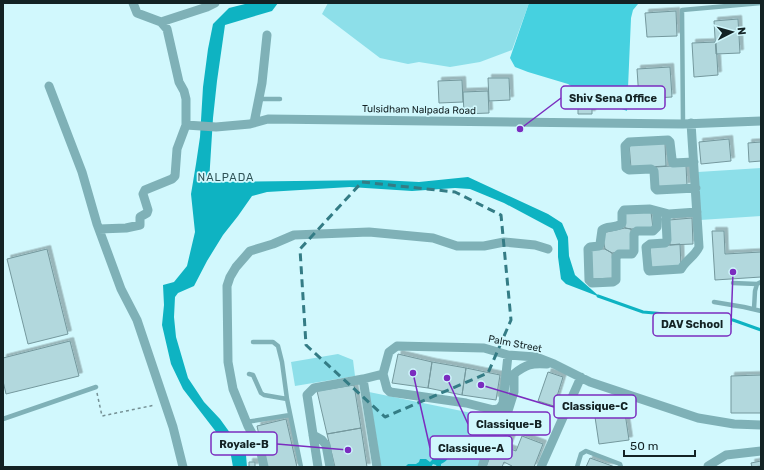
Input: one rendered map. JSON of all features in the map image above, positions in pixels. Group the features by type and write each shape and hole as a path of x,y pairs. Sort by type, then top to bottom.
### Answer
{"street":[{"path":"99,229 126,228 140,225 140,217 147,213 148,210 143,194 145,190 172,179 175,176 177,149 186,125 186,99 179,82 167,29 160,22 137,13 134,3"},
{"path":"160,22 215,3"},
{"path":"254,123 262,83 267,35"},
{"path":"49,86 82,172 96,224 121,289 137,320 174,426 183,467"},
{"name":"Tulsidham Nalpada Road","path":"186,125 216,127 250,124 268,119 687,124 761,121"},
{"path":"669,214 666,219 667,240 665,243 650,244 646,247 649,271 681,269 684,264 697,252 699,247 694,162 687,124"},
{"path":"694,162 673,163 670,142 668,140 629,142 625,146 626,168 629,170 651,169 654,171 655,188 657,190 696,188"},
{"path":"657,210 657,227 653,231 637,231 634,234 634,251 632,254 619,254 616,257 616,280 613,282 592,283 589,280 588,249 590,247 599,246 602,230 605,228 619,226 622,223 622,213 624,210 650,209 657,210 669,214 697,212"},
{"path":"264,467 260,448 246,422 233,389 228,362 227,286 236,267 250,251 273,244 294,235 369,232 433,238 457,246 484,246 504,242 535,245 548,249"},
{"name":"Palm Street","path":"383,374 390,352 397,346 484,348 508,355 536,357 554,364 590,382 698,418 734,424 761,425"},
{"path":"318,467 307,395 314,388 383,374 387,389 390,392 466,403 494,410 500,408 502,403 508,355"},
{"path":"482,467 494,429 508,411 514,392 514,374 522,367 535,364 554,364"},
{"path":"542,467 581,377"},
{"path":"363,379 377,467"},
{"path":"313,435 322,440 326,445 330,467"},
{"path":"708,467 726,455 761,451"}],"lane":[{"path":"687,124 682,10 761,3"},
{"path":"259,99 280,99"},
{"path":"733,283 759,283 755,291 754,309"},
{"path":"714,302 761,311"},
{"path":"253,342 273,342 278,346 301,467"},
{"path":"249,374 253,375 261,393 264,395 287,399"},
{"path":"3,419 96,387"},
{"path":"246,422 290,415"},
{"path":"577,467 581,454 586,451 620,464 621,467"}],"path":[{"path":"96,387 102,416 158,404"}],"highlighted area":[{"path":"362,182 455,192 501,215 511,320 488,373 385,417 306,345 300,249"}],"shaded area":[{"path":"249,3 278,3 272,11 225,25 213,118 209,182 380,180 419,182 468,177 548,214 562,223 568,237 569,256 575,275 600,297 566,284 561,279 558,257 558,241 553,229 504,203 470,189 455,188 412,191 350,187 267,192 252,196 223,235 194,286 178,293 175,297 174,317 176,337 188,378 204,402 220,419 246,455 247,467 233,467 230,450 183,389 171,364 162,325 164,305 163,285 174,282 187,266 195,232 191,194 200,137 203,87 213,24 229,8"},
{"path":"328,3 529,3 512,50 480,62 450,67 419,62 408,64 380,58 322,14"},
{"path":"529,3 652,3 638,4 633,10 631,18 627,111 589,97 568,84 515,67 510,58"},
{"path":"761,168 761,216 700,220 698,172"},
{"path":"338,354 353,360 355,376 295,386 291,362"},
{"path":"369,392 496,418 478,467 381,467"},
{"path":"439,448 444,448 448,451 448,459 441,464 441,466 437,467 433,464 431,467 406,466 408,464 416,464 420,459 426,459 430,462 434,451"}],"building":[{"path":"676,11 677,36 647,37 645,13"},
{"path":"738,19 740,53 716,54 714,21"},
{"path":"716,42 718,75 694,77 692,43"},
{"path":"670,67 672,97 639,99 637,69"},
{"path":"488,78 509,78 510,100 489,101"},
{"path":"462,80 463,102 439,103 438,81"},
{"path":"488,91 489,113 464,114 463,92"},
{"path":"578,102 592,102 592,114 578,114"},
{"path":"729,139 731,161 701,164 699,142"},
{"path":"761,142 761,161 749,162 748,143"},
{"path":"665,143 666,166 631,168 629,144"},
{"path":"686,165 687,186 657,188 656,167"},
{"path":"651,212 653,228 625,228 624,213"},
{"path":"692,218 693,244 670,245 669,220"},
{"path":"625,228 631,229 632,251 612,253 605,249 602,233"},
{"path":"712,231 724,231 725,254 761,252 761,277 715,280"},
{"path":"680,244 681,267 651,270 650,247"},
{"path":"47,249 68,334 28,344 7,259"},
{"path":"590,249 605,249 612,253 614,278 591,279"},
{"path":"70,341 79,376 6,394 3,381 3,358"},
{"path":"398,354 432,362 428,388 392,383"},
{"path":"432,362 466,368 462,395 428,388"},
{"path":"466,368 500,375 496,400 462,395"},
{"path":"548,372 563,377 554,406 538,401"},
{"path":"761,375 761,413 731,413 731,376"},
{"path":"354,385 361,428 327,434 317,391"},
{"path":"625,413 629,440 599,444 595,417"},
{"path":"286,419 297,467 266,467 257,426"},
{"path":"361,428 367,467 335,467 327,434"},
{"path":"499,433 512,438 508,448 516,451 522,436 543,444 534,467 512,467 504,462 502,467 486,467"},
{"path":"590,458 615,467 586,467"},
{"path":"761,461 761,466 752,467 751,463"},
{"path":"249,462 255,462 255,467 249,467"}],"waterway":[{"path":"598,296 643,312 733,320 761,330"}],"place":[{"name":"Shiv Sena Office","path":"520,129"},
{"name":"DAV School","path":"733,272"},
{"name":"Classique-A","path":"413,373"},
{"name":"Classique-B","path":"447,378"},
{"name":"Classique-C","path":"481,385"},
{"name":"Royale-B","path":"348,450"}],"district":[{"name":"NALPADA","path":"226,177"}]}
